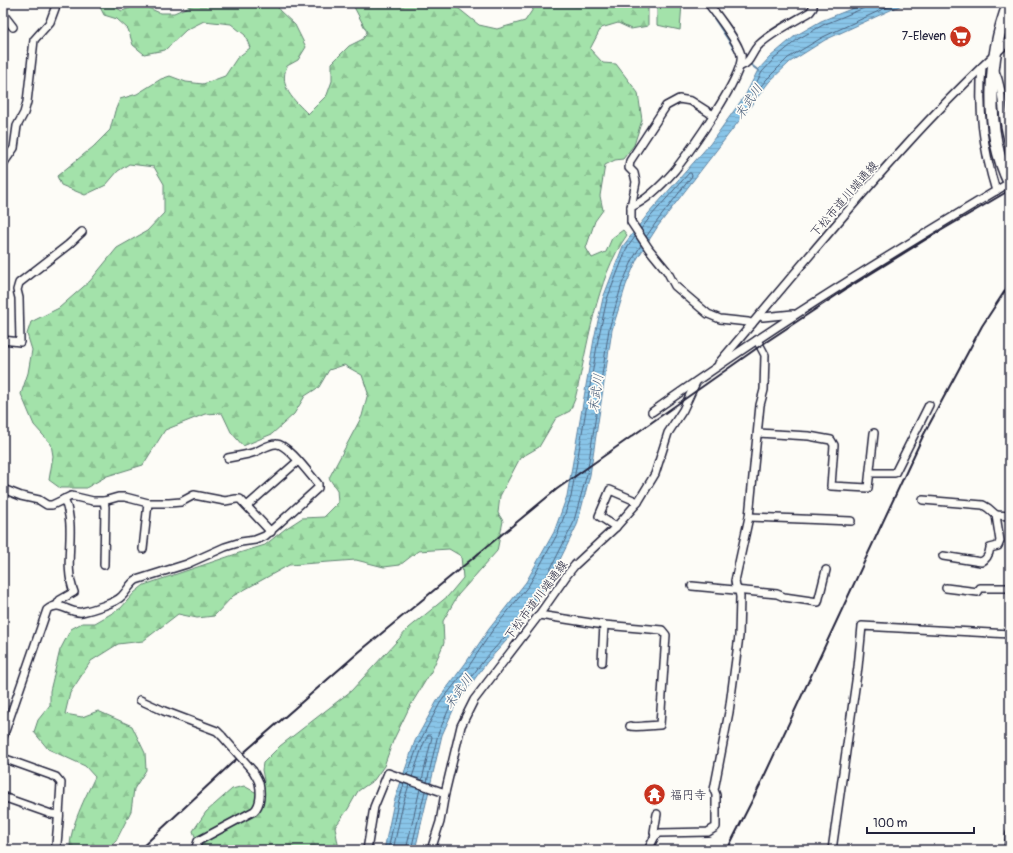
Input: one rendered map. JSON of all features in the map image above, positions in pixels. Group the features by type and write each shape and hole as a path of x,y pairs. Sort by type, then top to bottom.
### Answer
{"main road":[{"path":"1007,185 995,137 987,67 994,55 998,34 1009,3"}],"street":[{"path":"3,164 14,148 17,126 24,113 27,102 34,40 50,22 57,3"},
{"path":"708,3 734,41 745,64"},
{"path":"631,207 648,196 675,170 721,104 745,64 762,42 782,28 810,12 813,8 813,3"},
{"path":"3,14 13,27"},
{"path":"994,55 1010,40"},
{"path":"987,67 999,79 1002,91 1004,120 1010,148"},
{"path":"987,67 982,121 985,145 996,191"},
{"name":"下松市道川端通線","path":"718,366 905,145 960,88 987,67"},
{"path":"713,115 691,101 679,99 666,106 630,161 629,168 634,173 636,182 631,207 632,222 649,249 667,271 675,286 696,305 708,314 720,319 748,322 752,324"},
{"path":"652,412 794,315 1007,185"},
{"path":"3,340 20,342 19,298 16,290 19,283 68,245 82,232"},
{"path":"760,315 763,317 794,315"},
{"path":"648,850 655,836 660,833 708,832 716,827 716,795 714,790 729,712 739,636 740,596 739,591 736,588 735,581 749,517 760,405 764,390 765,355 757,340"},
{"name":"下松市道川端通線","path":"431,850 440,822 443,792 461,726 474,700 575,565 616,527 638,502 655,474 668,433 683,410 696,382"},
{"path":"870,473 895,473 929,404"},
{"path":"758,433 809,436 831,440 834,445 831,486 868,488 874,434"},
{"path":"3,736 47,610 52,606 57,605 73,612 81,612 118,600 136,580 187,564 225,547 241,542 255,540 265,536 318,488 318,484 298,461 287,449 278,444 271,445 254,452 228,458"},
{"path":"247,506 298,461"},
{"path":"3,489 21,496 39,500 47,505 52,505 71,496 93,501 104,501 118,497 125,497 148,503 181,502 194,495 226,501 240,499 271,532"},
{"path":"616,527 599,516 610,490 638,502"},
{"path":"57,605 60,600 74,592 70,582 69,561 71,528 64,499"},
{"path":"923,500 983,506 992,510 996,515 1000,541 998,546 990,548 989,554 985,560 981,562 943,556"},
{"path":"104,501 104,565"},
{"path":"143,549 148,503"},
{"path":"996,515 1010,516"},
{"path":"749,517 851,521"},
{"path":"692,586 776,594 784,597 818,602 826,570"},
{"path":"946,588 978,592 980,588 1010,588"},
{"path":"539,615 604,625 662,630 666,634 660,725 647,725 635,728 630,726"},
{"path":"602,662 604,625"},
{"path":"832,850 858,667 862,626 1010,634"},
{"path":"140,700 164,711 217,731 253,771 259,783 259,804 257,809 198,841 195,850"},
{"path":"3,758 56,777 61,783 56,850"},
{"path":"367,850 374,807 388,773 443,792"},
{"path":"3,797 51,814 59,815"},
{"path":"655,836 654,832 657,814"},
{"path":"1008,850 1010,834"}],"green space":[{"path":"98,3 108,3 122,11 135,6 144,6 160,13 174,13 197,3 277,3 279,10 295,25 306,47 298,60 287,66 285,80 289,93 308,114 327,95 332,81 332,63 349,46 363,39 367,32 352,3 441,3 458,8 479,25 497,29 525,21 537,3 648,3 648,26 631,29 618,23 601,28 590,49 603,63 616,64 638,93 642,120 634,145 623,159 615,160 605,165 600,196 603,210 595,221 586,248 592,258 606,252 612,238 623,230 627,235 607,272 600,293 575,399 570,411 556,418 539,447 520,458 500,496 498,513 503,521 497,551 458,595 443,621 444,643 432,670 409,708 393,741 384,766 374,780 358,791 348,809 335,827 338,844 343,850 200,850 193,831 206,812 232,789 244,786 255,792 263,788 263,763 280,746 351,691 409,628 448,596 463,578 461,556 449,549 418,551 400,565 384,567 356,560 289,565 233,596 214,616 197,618 178,614 143,641 118,644 91,661 70,693 65,714 82,717 98,711 132,726 145,753 146,770 134,789 131,811 116,841 106,850 70,850 70,841 75,822 95,777 85,766 48,749 34,732 38,720 50,705 50,691 60,650 71,629 82,623 95,623 121,608 134,593 144,585 265,545 302,518 324,517 338,503 337,490 329,478 362,416 368,393 362,375 344,365 329,370 319,387 305,396 294,414 272,434 243,446 231,432 222,413 205,414 165,430 143,465 107,476 86,488 60,488 49,480 53,456 51,444 34,425 21,394 28,373 32,350 27,334 31,322 59,308 90,281 117,248 147,231 164,213 164,184 154,167 129,164 118,171 106,185 85,195 61,185 57,176 93,147 110,130 120,99 137,94 161,79 170,76 186,82 203,84 225,76 237,58 250,48 245,35 231,24 204,21 186,30 165,50 144,54 133,45 128,29 117,19 104,15"},
{"path":"657,3 682,3 680,30 657,25"}],"water":[{"name":"末武川","path":"866,3 906,3 825,40 790,62 769,82 658,226 637,259 626,285 612,330 590,475 577,525 546,588 516,630 487,662 455,706 442,735 415,850 384,850 394,802 415,741 437,701 489,629 526,582 554,532 567,496 594,339 603,298 623,246 648,214 710,144 746,94 758,70 770,57 795,36 821,21"}],"waterway":[{"path":"704,3 737,53"},
{"path":"742,58 759,71"}],"railway":[{"path":"139,850 232,763 359,652 557,489 760,346 846,289 1010,190"},
{"path":"727,850 760,785 923,436 982,326 1010,283"}],"place":[{"name":"7-Eleven","path":"961,36"},
{"name":"福円寺","path":"654,795"}]}
